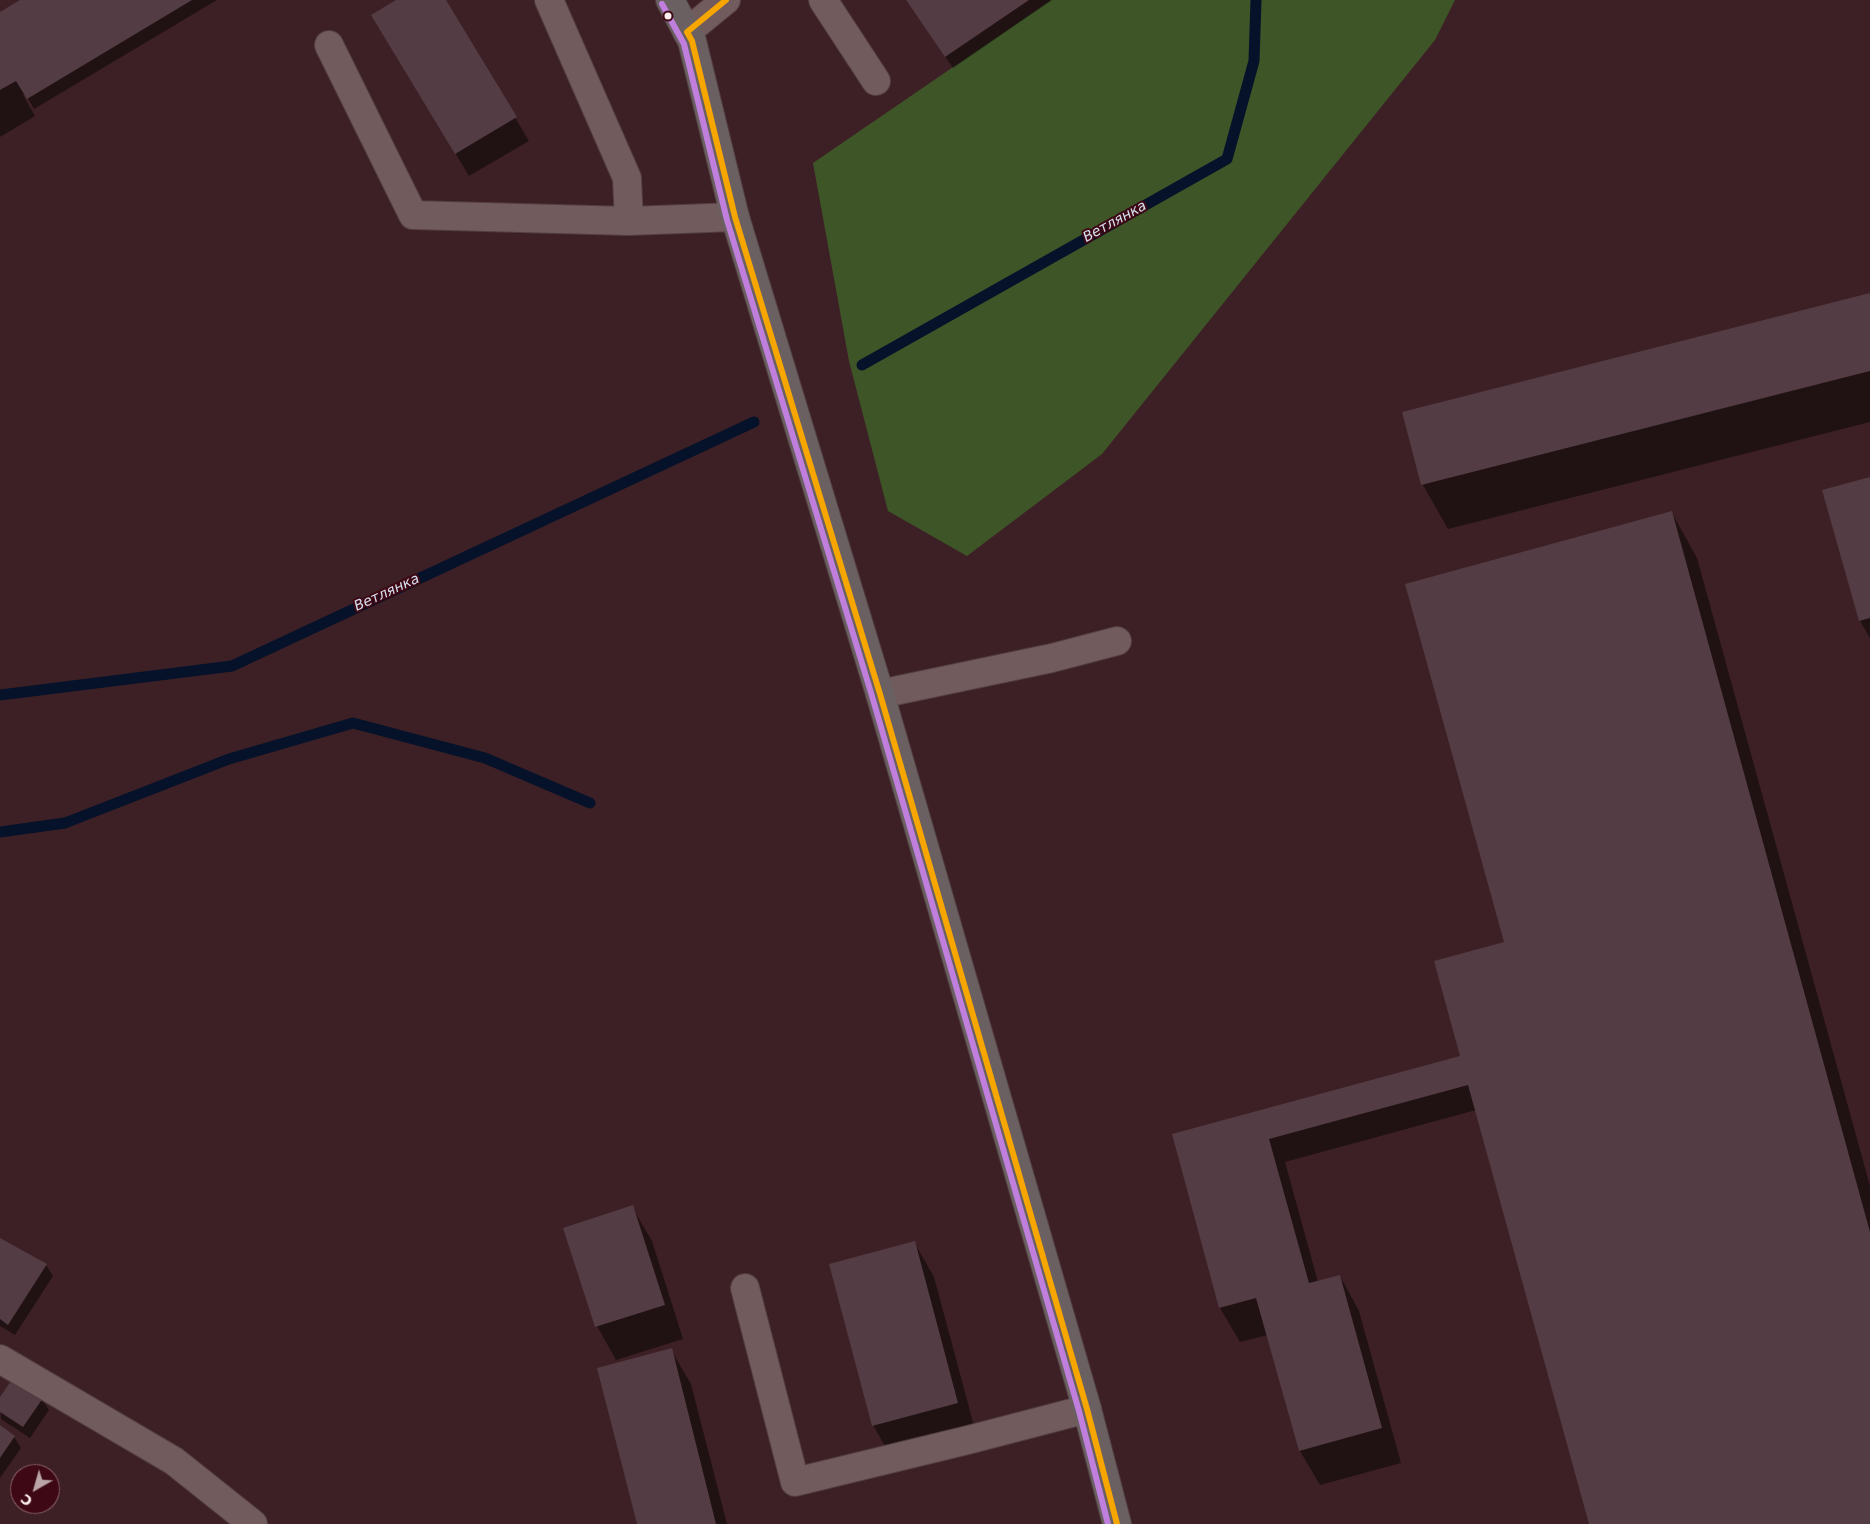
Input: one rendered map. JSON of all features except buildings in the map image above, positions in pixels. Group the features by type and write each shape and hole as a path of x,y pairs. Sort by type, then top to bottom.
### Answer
{"main road":[{"path":"670,0 692,41 735,217 880,694 1087,1409 1117,1524"}],"lane":[{"path":"549,0 627,178 629,221"},
{"path":"687,32 726,0"},
{"path":"823,0 876,81"},
{"path":"330,45 414,215 629,221 735,217"},
{"path":"880,694 1052,658 1117,641"},
{"path":"745,1288 795,1482 1087,1409"},
{"path":"3,1366 174,1461 253,1524"}],"green space":[{"path":"1051,0 1455,0 1435,40 1102,454 967,556 888,511 849,361 813,163"}],"waterway":[{"name":"Ветлянка","path":"862,365 1227,159 1254,61 1256,0"},
{"name":"Ветлянка","path":"0,695 232,666 754,422"},
{"path":"0,832 65,823 229,759 353,723 485,758 590,803"}],"transit line":[{"path":"726,0 687,32 692,41 735,217 880,694 1087,1409 1117,1524"},
{"path":"662,4 684,44 727,220 872,696 1079,1411 1108,1524"}]}
